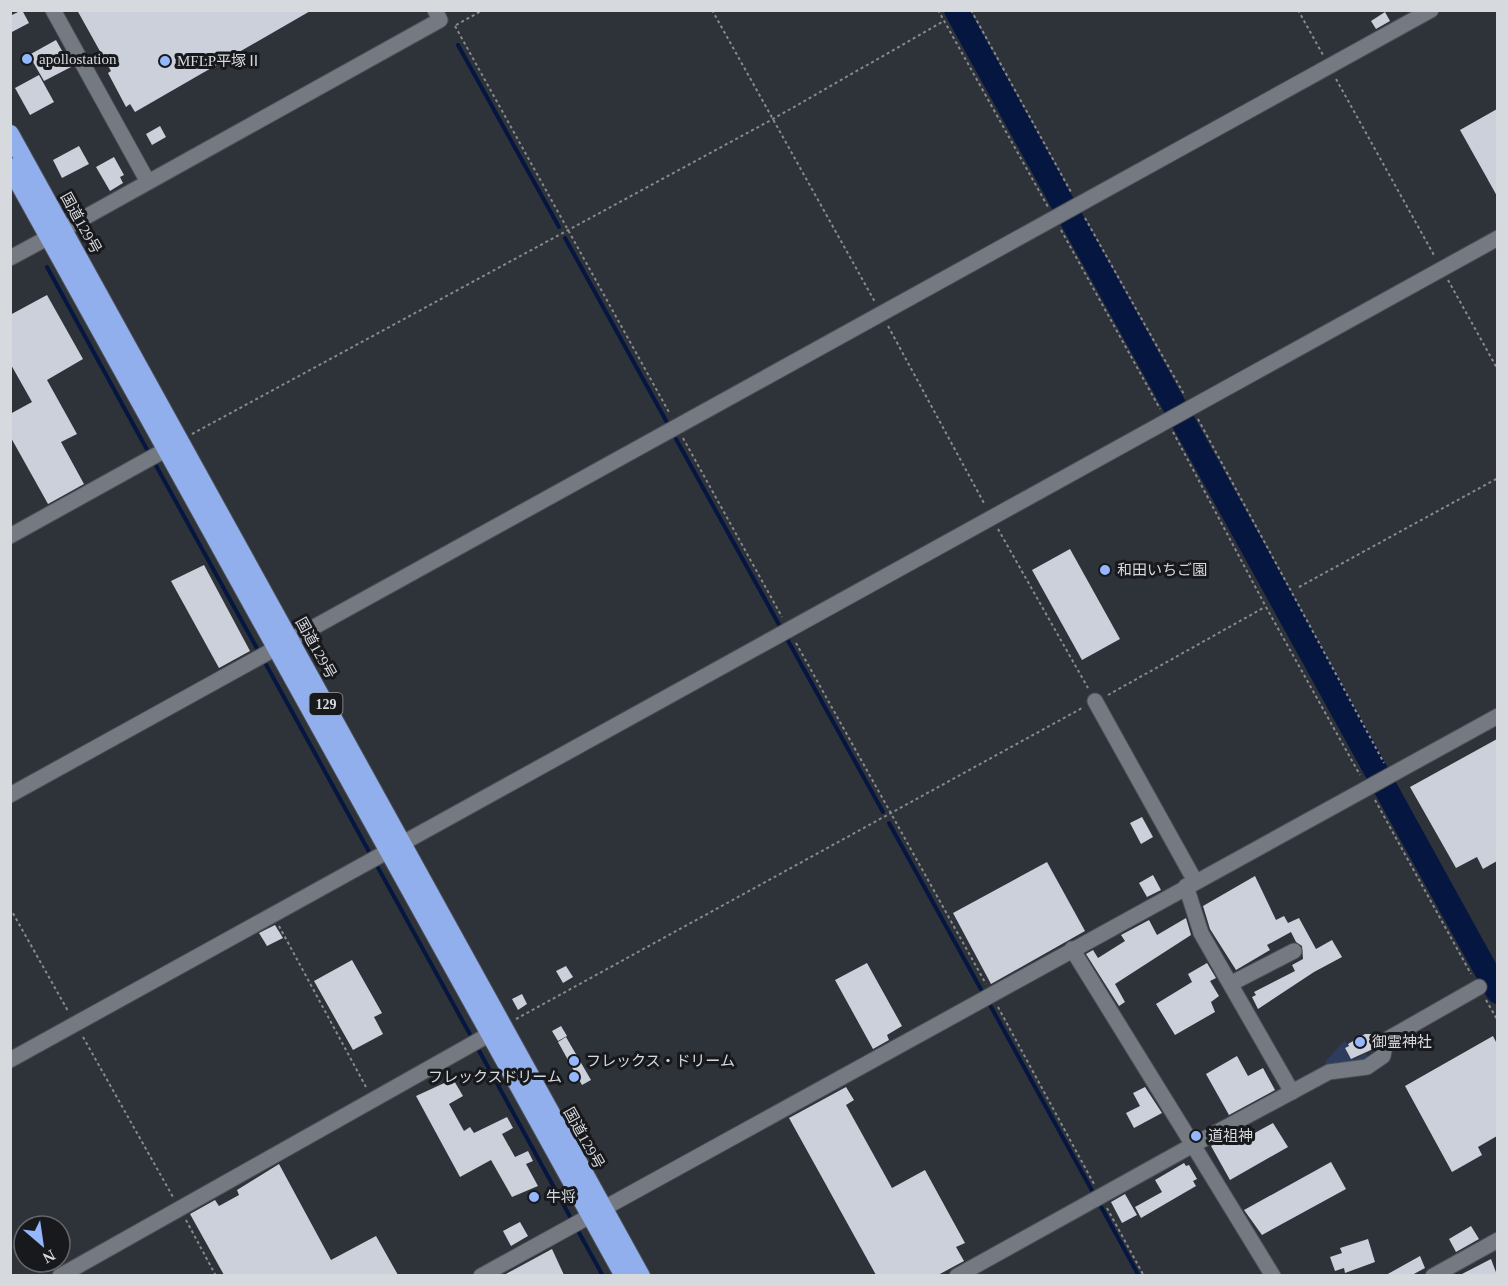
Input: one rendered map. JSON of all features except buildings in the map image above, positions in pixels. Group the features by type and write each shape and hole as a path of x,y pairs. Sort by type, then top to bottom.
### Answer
{"highway":[{"name":"国道129号","path":"10,134 162,451 586,1219 624,1275"},
{"name":"国道129号","path":"10,167 56,233"},
{"name":"国道129号","path":"586,1219 641,1275"}],"street":[{"path":"53,10 148,182"},
{"path":"10,795 273,652 1431,10"},
{"path":"10,258 444,19"},
{"path":"10,1060 1497,238"},
{"path":"10,536 162,451"},
{"path":"1095,701 1191,884 1201,933 1232,983 1292,1092"},
{"path":"481,1275 1497,716"},
{"path":"1072,950 1273,1275"},
{"path":"1232,983 1294,951"},
{"path":"957,1275 1329,1072 1359,1069 1376,1062 1383,1056 1386,1040 1479,987"},
{"path":"60,1275 485,1037"},
{"path":"1433,1275 1497,1240"}],"path":[{"path":"483,10 444,19 568,230 678,428 785,632 992,994 1098,1198 1144,1275"},
{"path":"712,10 1095,701"},
{"path":"970,10 1389,775"},
{"path":"1298,10 1497,370"},
{"path":"162,451 773,119 944,21"},
{"path":"1168,419 1266,607 1370,786 1497,1021"},
{"path":"1299,586 1497,478"},
{"path":"485,1037 1266,607"},
{"path":"10,908 216,1275"},
{"path":"273,915 373,1100"}],"shaded area":[{"path":"1345,1040 1348,1046 1345,1049 1350,1057 1353,1056 1355,1059 1366,1053 1370,1060 1328,1065 1325,1062"}],"waterway":[{"path":"956,10 1498,992"},
{"path":"458,45 559,227"},
{"path":"565,238 669,426"},
{"path":"47,267 150,455"},
{"path":"676,439 782,630"},
{"path":"154,462 259,652"},
{"path":"786,637 883,812"},
{"path":"263,659 372,857"},
{"path":"889,823 983,993"},
{"path":"376,864 472,1038"},
{"path":"990,1005 1095,1196"},
{"path":"476,1045 573,1222"},
{"path":"1099,1203 1139,1276"},
{"path":"577,1229 603,1276"}],"place":[{"name":"apollostation","path":"27,59"},
{"name":"MFLP平塚Ⅱ","path":"165,61"},
{"name":"和田いちご園","path":"1105,570"},
{"name":"御霊神社","path":"1360,1042"},
{"name":"フレックス・ドリーム","path":"574,1061"},
{"name":"フレックスドリーム","path":"574,1077"},
{"name":"道祖神","path":"1196,1136"},
{"name":"牛将","path":"534,1197"}]}
